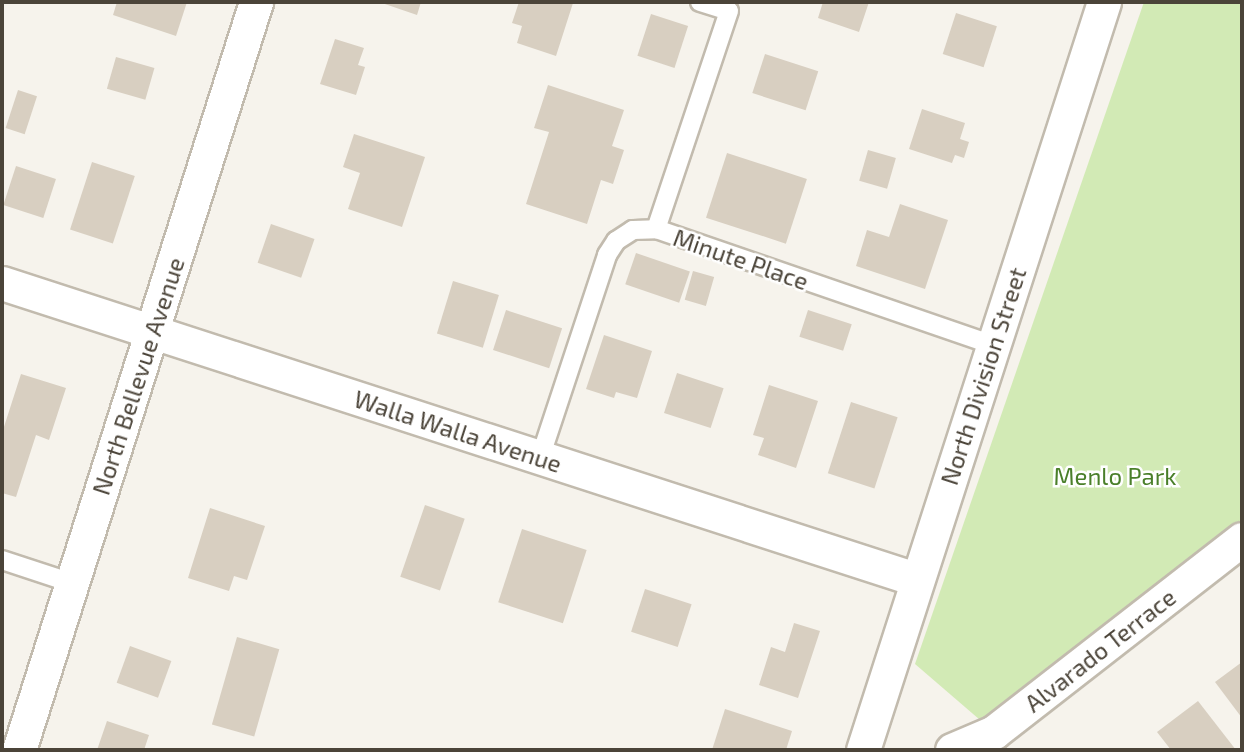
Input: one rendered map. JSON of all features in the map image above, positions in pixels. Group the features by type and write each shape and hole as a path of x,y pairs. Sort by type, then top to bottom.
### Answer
{"street":[{"name":"North Bellevue Avenue","path":"19,750 256,2"},
{"name":"North Division Street","path":"863,750 915,579 1104,2"},
{"name":"Walla Walla Avenue","path":"2,283 915,579"},
{"name":"Alvarado Terrace","path":"951,750 994,732 1242,539"}],"lane":[{"name":"Minute Place","path":"700,2 729,11 656,229 993,345"},
{"path":"540,458 607,255 633,230 656,229"},
{"path":"2,560 72,583"}],"green space":[{"name":"Menlo Park","path":"1144,2 1242,2 1242,541 994,732 915,664"}],"building":[{"path":"117,2 187,2 176,36 113,15"},
{"path":"379,2 421,2 417,15"},
{"path":"519,2 573,3 556,56 517,43 522,26 512,23"},
{"path":"823,2 869,2 859,32 818,18"},
{"path":"956,13 997,26 984,67 943,54"},
{"path":"651,14 688,26 674,68 637,56"},
{"path":"335,39 364,48 358,65 365,67 356,95 320,84"},
{"path":"765,54 818,71 806,110 752,93"},
{"path":"116,57 154,68 145,100 107,89"},
{"path":"548,85 624,110 612,146 624,150 613,184 601,180 587,224 526,204 549,132 534,128"},
{"path":"18,90 37,96 25,134 6,128"},
{"path":"922,109 965,123 960,139 969,142 964,158 955,155 952,163 909,149"},
{"path":"354,134 425,157 402,227 348,209 360,173 343,167"},
{"path":"868,150 896,158 887,189 859,181"},
{"path":"727,153 807,179 786,244 706,218"},
{"path":"92,162 135,176 113,243 70,230"},
{"path":"16,166 56,179 43,218 3,205"},
{"path":"900,204 948,220 925,289 856,266 867,230 889,237"},
{"path":"271,224 314,239 301,278 258,263"},
{"path":"636,253 690,272 679,303 625,284"},
{"path":"693,271 714,277 706,306 685,300"},
{"path":"453,281 499,295 483,348 437,334"},
{"path":"506,310 562,328 549,368 493,350"},
{"path":"808,310 852,324 843,351 799,337"},
{"path":"604,335 652,351 637,398 616,392 614,398 586,389"},
{"path":"677,373 724,388 711,428 664,413"},
{"path":"21,374 66,388 49,440 36,435 16,497 2,493 2,433"},
{"path":"769,385 818,401 796,468 758,455 764,438 753,435"},
{"path":"851,402 898,417 874,488 828,473"},
{"path":"425,505 465,519 440,591 400,577"},
{"path":"210,508 265,526 247,580 234,576 229,591 188,578"},
{"path":"522,529 587,550 563,623 498,602"},
{"path":"645,589 692,604 678,647 631,632"},
{"path":"794,623 820,631 798,698 759,685 771,647 785,652"},
{"path":"237,637 279,649 254,737 212,724"},
{"path":"130,646 171,661 158,698 117,683"},
{"path":"1242,662 1242,718 1215,682"},
{"path":"1198,701 1236,750 1171,750 1157,732"},
{"path":"725,709 792,731 786,750 712,750"},
{"path":"107,721 149,735 144,750 97,750"}]}
